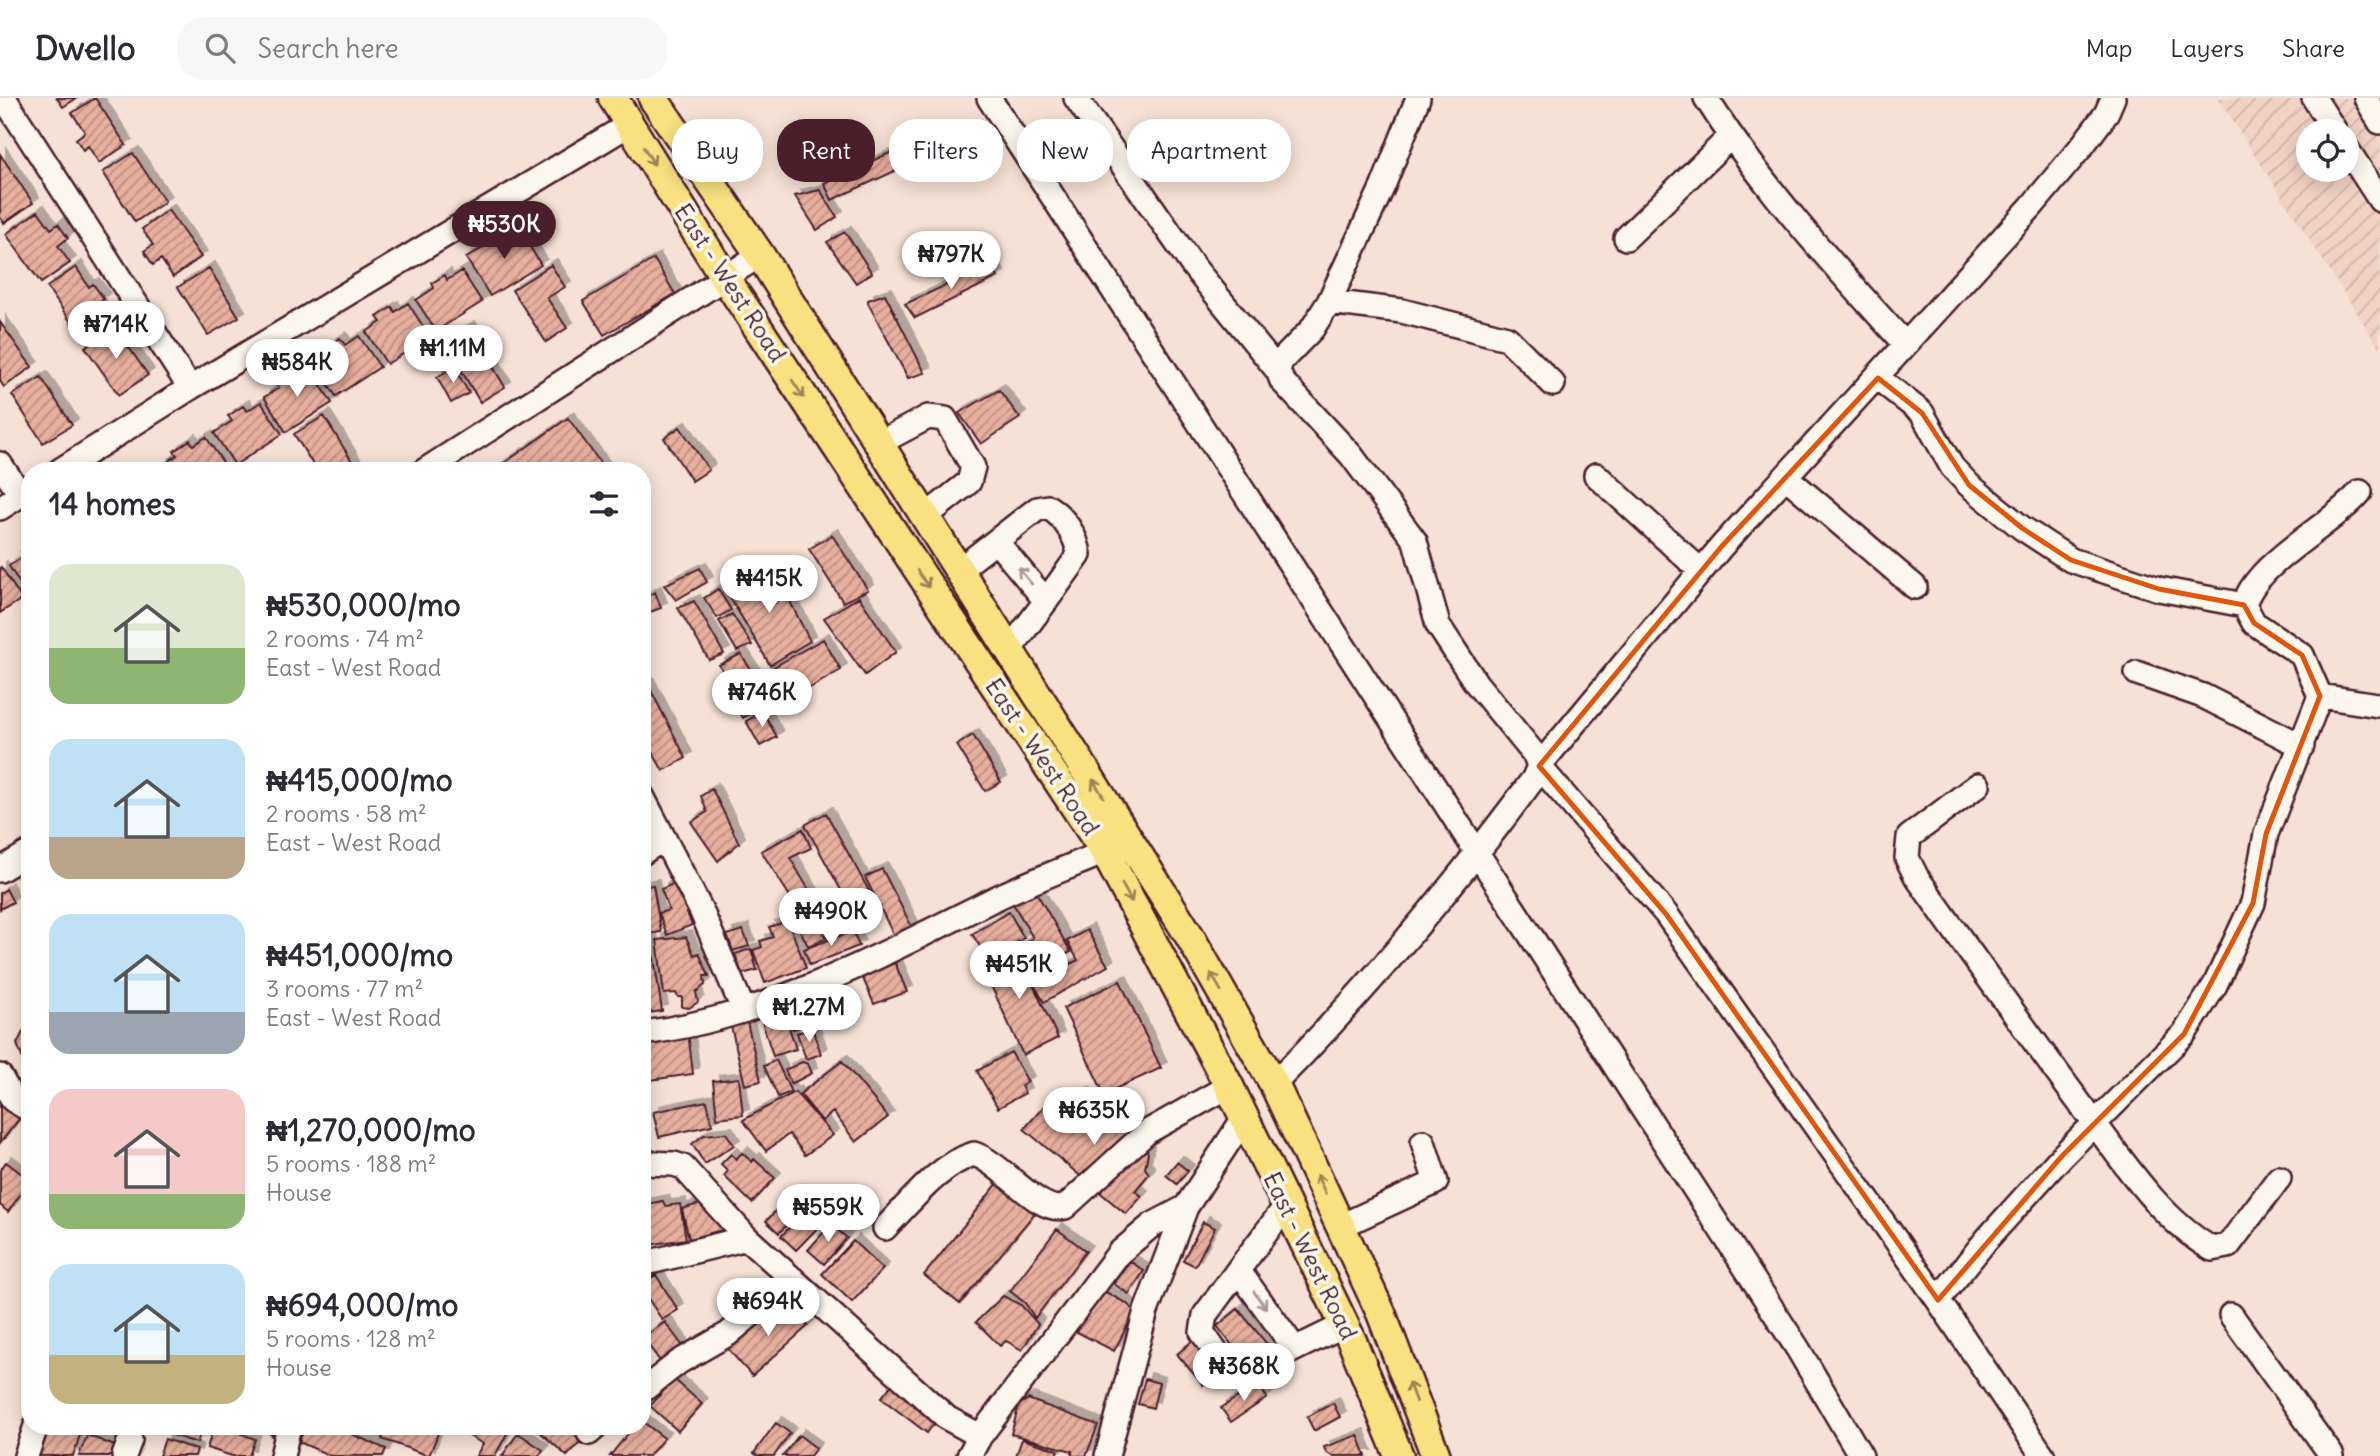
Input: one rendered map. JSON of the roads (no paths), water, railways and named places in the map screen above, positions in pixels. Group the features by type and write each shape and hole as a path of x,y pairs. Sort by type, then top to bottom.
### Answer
{"main road":[{"name":"East - West Road","path":"613,98 725,278 1105,852 1229,1086 1344,1325 1399,1456"},
{"name":"East - West Road","path":"653,98 760,255 1131,840 1274,1084 1381,1313 1436,1456"}],"street":[{"path":"5,98 190,388"},
{"path":"989,98 1798,1349 1861,1456"},
{"path":"1076,98 1193,266 1278,370 1283,382 1351,455 1415,541 1438,625 1476,683 1535,755 1539,766 1666,914 1938,1300 2043,1456"},
{"path":"1278,370 1281,361 1312,329 1329,302 1383,186 1418,98"},
{"path":"1706,98 1730,137 1835,266 1904,343"},
{"path":"1274,1084 1337,1020 1479,853 1539,766 1701,571 1878,378 1904,343 2031,207 2082,146 2106,114 2113,98"},
{"path":"2314,98 2327,119"},
{"path":"2366,98 2380,122"},
{"path":"73,462 190,388 630,124"},
{"path":"1626,238 1730,137"},
{"path":"2359,168 2380,200"},
{"path":"438,462 760,255"},
{"path":"1329,302 1402,311 1507,338 1553,383"},
{"path":"1878,378 1922,413 1952,467 1969,485 2022,528 2071,560 2160,589 2244,605"},
{"path":"879,443 928,417 945,419 973,467 973,475 969,482 926,516"},
{"path":"0,464 21,488"},
{"path":"1596,474 1701,571"},
{"path":"1786,477 1915,587"},
{"path":"1938,1300 1987,1239 2094,1122 2184,1034 2215,985 2253,903 2266,834 2320,696 2302,655 2254,623 2244,605 2248,590 2337,515 2360,492"},
{"path":"0,508 21,495"},
{"path":"960,569 1037,509 1048,507 1059,513 1078,545 1079,555 1010,649"},
{"path":"996,541 1046,601"},
{"path":"2137,673 2203,696 2302,746"},
{"path":"2320,696 2378,705"},
{"path":"1978,785 1909,838 1907,858 1916,876 2002,999 2118,1157 2176,1221 2212,1249 2228,1246 2279,1178"},
{"path":"651,814 701,910 743,1009"},
{"path":"651,847 663,839"},
{"path":"651,1032 687,1028 834,978 995,898 1105,852"},
{"path":"0,870 21,857"},
{"path":"0,1076 13,1100 21,1105"},
{"path":"884,1228 934,1180 974,1154 1001,1170 1047,1207 1065,1207 1122,1151 1147,1132 1229,1086"},
{"path":"1107,1456 1146,1311 1186,1207 1244,1118"},
{"path":"1341,1226 1436,1182 1423,1142"},
{"path":"651,1163 683,1167 747,1238 947,1418 974,1446 1119,1253 1152,1225 1186,1207"},
{"path":"1286,1206 1205,1315 1202,1332 1231,1369 1247,1373 1344,1325"},
{"path":"651,1263 747,1238"},
{"path":"1238,1270 1295,1349"},
{"path":"651,1384 679,1362 728,1334 793,1279"},
{"path":"2231,1315 2332,1456"},
{"path":"26,1456 33,1435"},
{"path":"282,1456 287,1435"}]}
